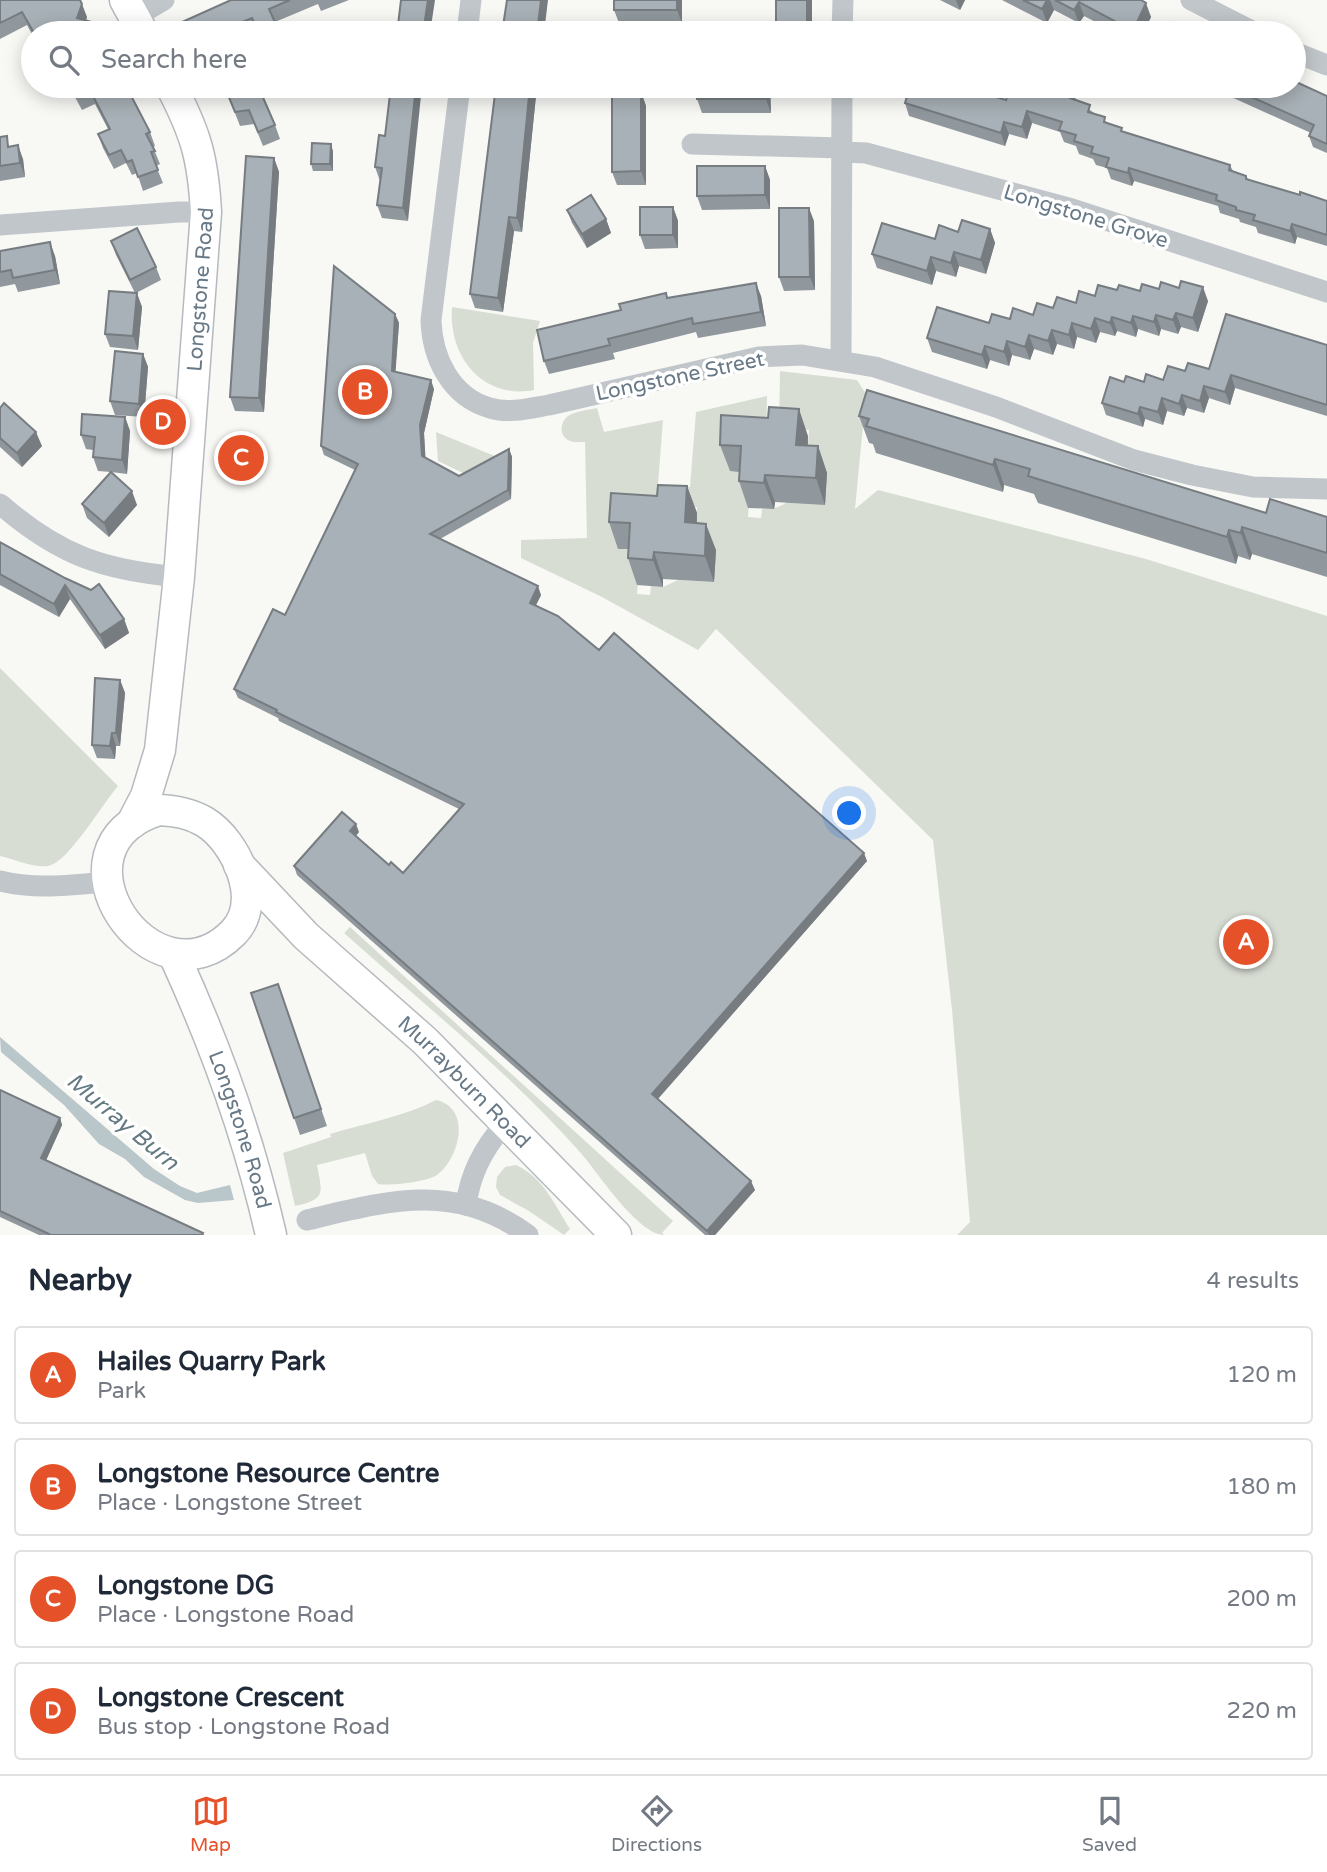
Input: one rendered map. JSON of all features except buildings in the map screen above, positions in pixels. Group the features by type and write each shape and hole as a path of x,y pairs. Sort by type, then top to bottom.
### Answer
{"street":[{"path":"135,17 164,0"},
{"path":"468,21 471,0"},
{"path":"842,0 842,21"},
{"path":"1191,0 1232,21"},
{"path":"1306,57 1327,65"},
{"name":"Longstone Road","path":"132,823 146,796 160,750 179,577 206,212 202,162 188,118 177,98"},
{"name":"Longstone Street","path":"459,98 431,335 434,352 442,370 455,386 490,409 515,410 549,405 759,357 802,355 875,368 996,407 1134,460 1192,475 1253,487 1327,489"},
{"path":"841,360 842,98"},
{"name":"Longstone Grove","path":"692,144 866,153 1072,209 1327,292"},
{"path":"0,225 206,212"},
{"path":"0,504 39,535 93,563 179,577"},
{"name":"Longstone Road","path":"160,750 169,785 183,812"},
{"path":"159,810 183,812 211,827 226,843 239,865 246,892 245,917 237,929 218,946 205,953 190,956 159,950 128,923 113,902 107,882 107,859 111,846 132,823 159,810"},
{"name":"Murrayburn Road","path":"239,865 306,936 425,1041 616,1235"},
{"path":"0,881 18,885 48,886 107,882"},
{"name":"Murrayburn Road","path":"245,917 280,924 306,936"},
{"name":"Longstone Road","path":"206,1027 204,994 207,971 218,946"},
{"name":"Longstone Road","path":"174,955 206,1027 250,1149 271,1235"},
{"path":"466,1205 480,1158 505,1124"},
{"path":"307,1220 397,1200 439,1199 495,1214 528,1235"}],"shaded area":[{"path":"452,307 540,321 533,343 534,390 499,388 472,371 456,342"},
{"path":"780,371 857,380 866,394 855,509 878,490 1146,559 1327,616 1327,1235 957,1235 970,1222 952,1010 933,840 716,629 698,650 602,597 521,558 521,540 587,538 585,442 568,440 563,435 562,428 568,416 597,408 604,432 663,420 655,522 640,550 637,594 650,595 651,586 663,587 678,580 714,582 695,549 697,507 683,506 671,487 690,487 696,412 767,396 766,444 751,473 748,517 761,518 762,509 787,502 795,493 805,470 809,430 794,429 779,434"},
{"path":"436,432 497,457 465,474 438,461"},
{"path":"0,668 118,786 75,844 65,855 48,866 30,865 0,856"},
{"path":"350,927 673,1221 662,1233 664,1235 653,1232 630,1213 579,1151 523,1093 344,933"},
{"path":"0,1037 154,1169 180,1186 197,1193 230,1185 234,1200 198,1203 185,1200 144,1177 125,1159 99,1144 64,1105 1,1052"},
{"path":"436,1100 455,1113 459,1134 452,1157 437,1175 408,1183 378,1184 372,1176 365,1153 317,1165 320,1193 313,1201 295,1206 283,1153 331,1137 330,1134 397,1115"},
{"path":"516,1165 526,1170 548,1192 570,1229 564,1235 500,1195 496,1187 497,1177 505,1167"}],"place":[{"name":"Longstone Resource Centre","path":"365,392"},
{"name":"Longstone Crescent","path":"163,422"},
{"name":"Longstone DG","path":"241,458"},
{"name":"Hailes Quarry Park","path":"1246,942"}],"water label":[{"name":"Murray Burn","path":"123,1121"}]}
